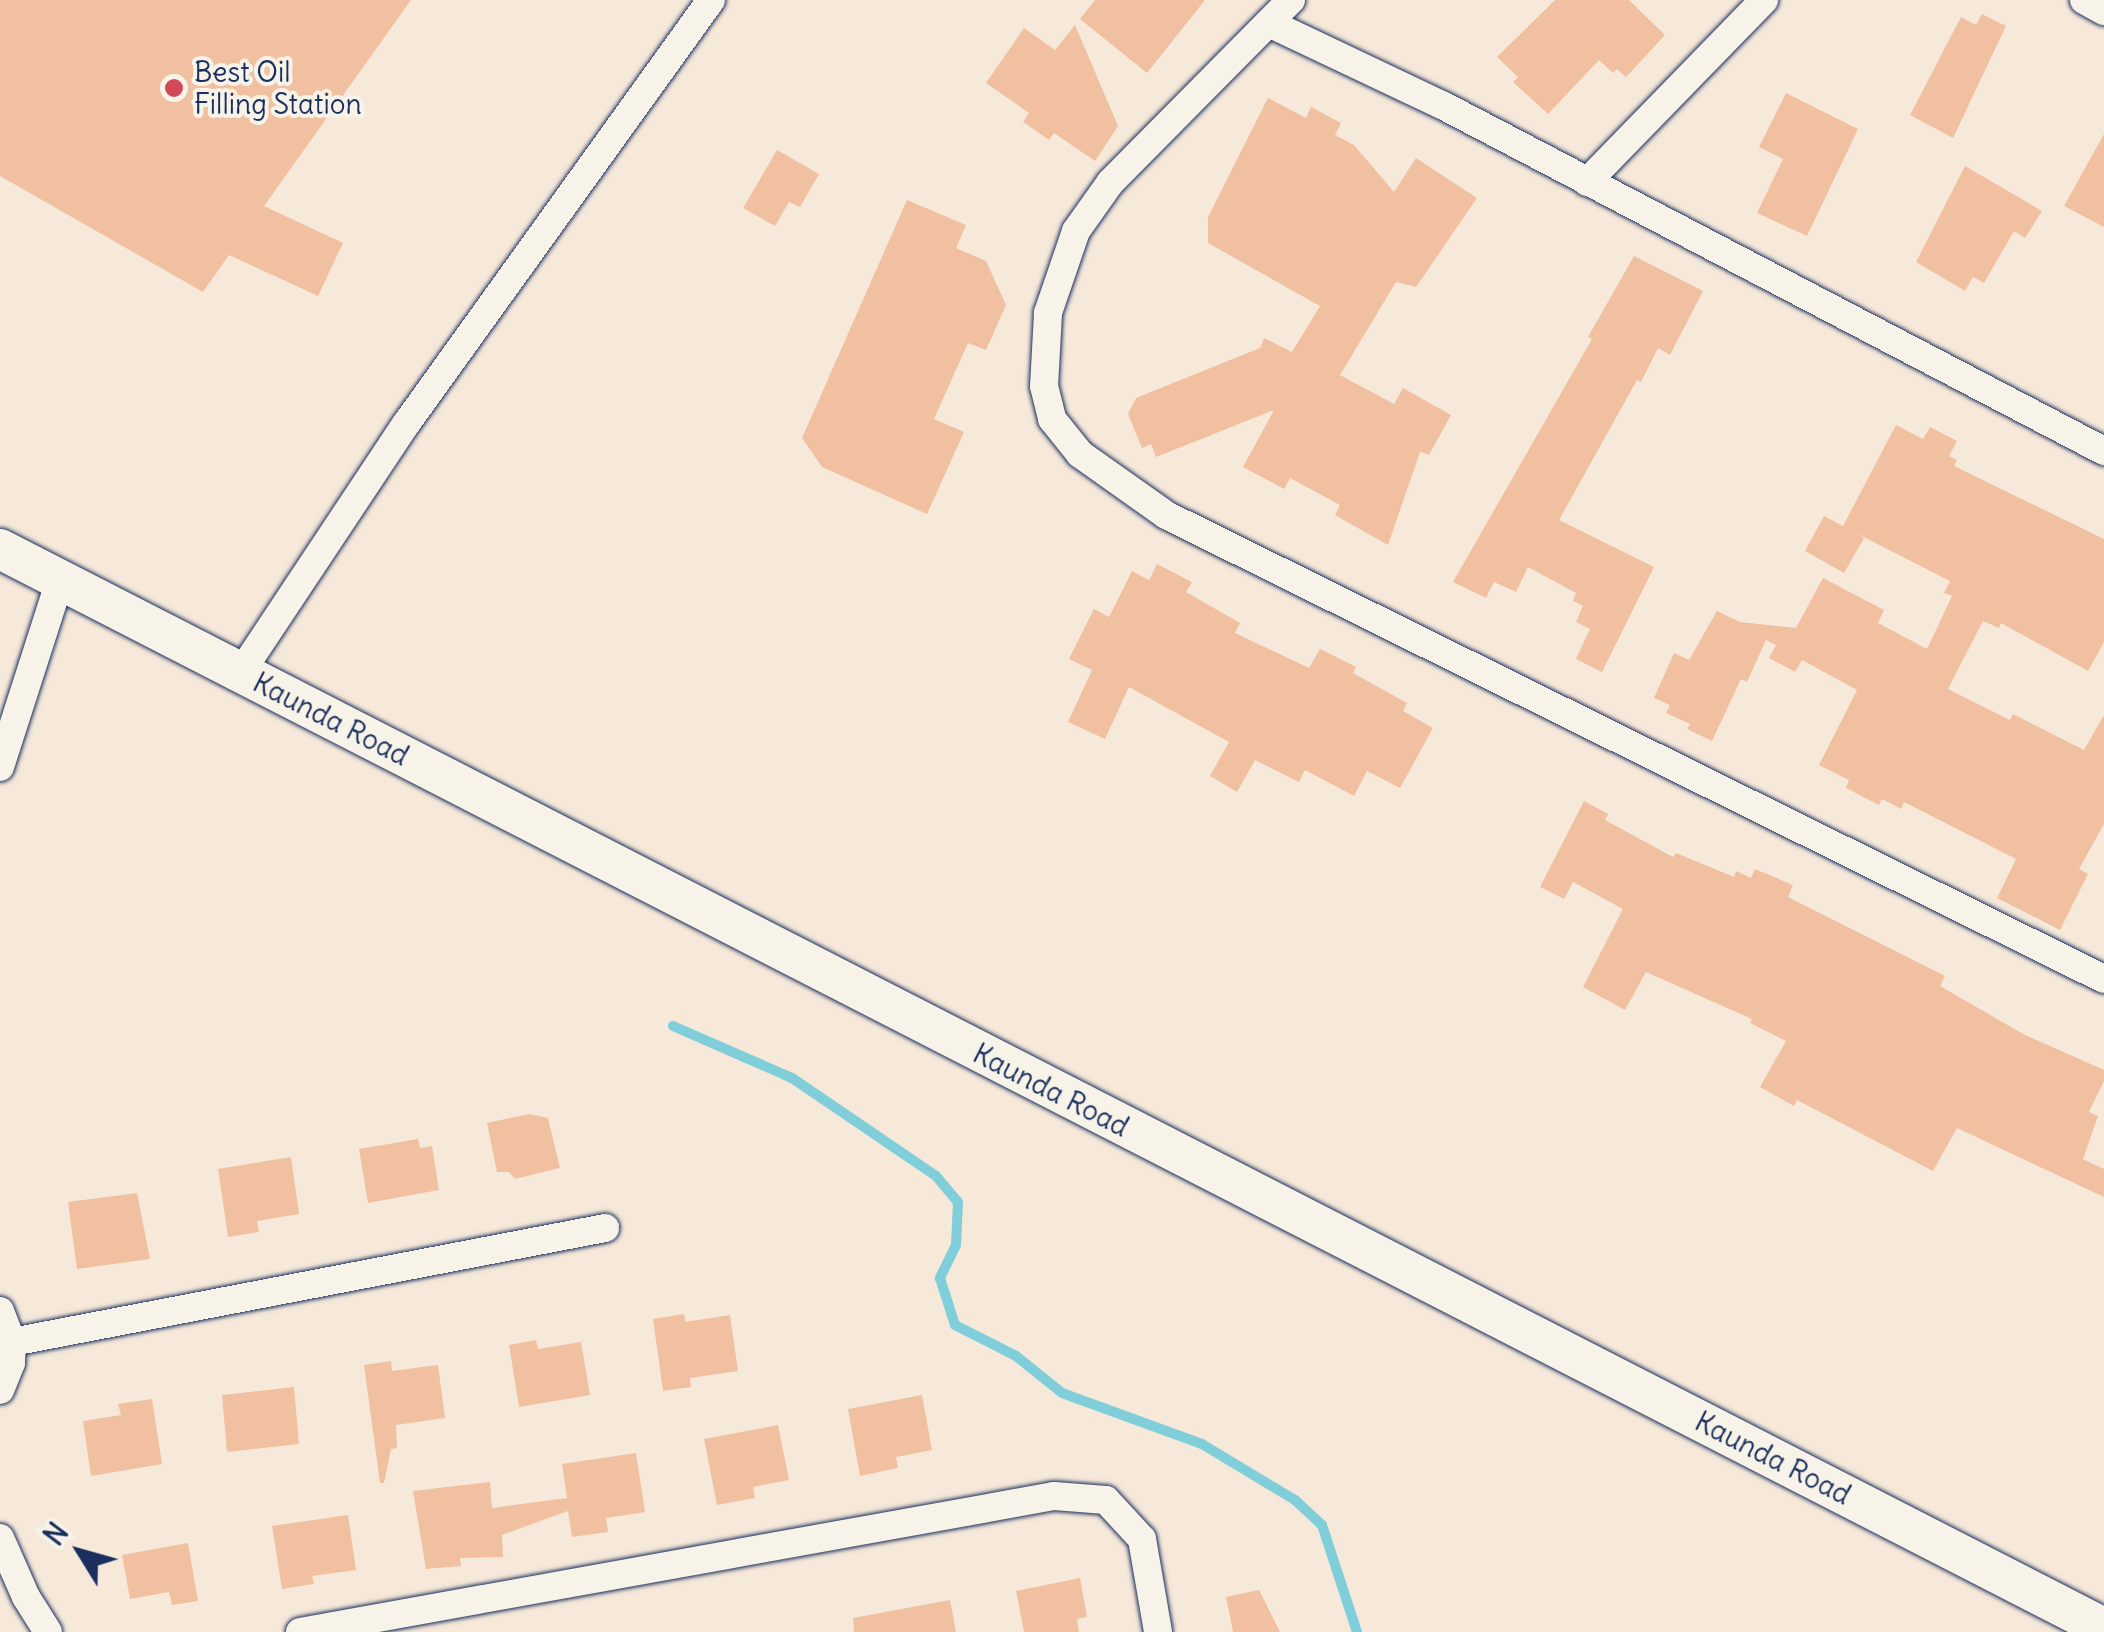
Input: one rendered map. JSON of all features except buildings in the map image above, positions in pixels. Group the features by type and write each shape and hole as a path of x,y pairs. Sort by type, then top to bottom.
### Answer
{"main road":[{"name":"Kaunda Road","path":"0,549 2104,1628"}],"street":[{"path":"240,672 418,408 711,0"},
{"path":"1291,0 1110,183 1076,231 1048,312 1044,386 1052,419 1080,454 1166,514 2104,979"},
{"path":"1587,182 1764,0"},
{"path":"2084,0 2104,11"},
{"path":"1271,24 1444,106 2104,451"},
{"path":"0,767 60,580"},
{"path":"12,1342 605,1228"},
{"path":"0,1311 12,1342 10,1363 0,1390"},
{"path":"300,1632 1054,1496 1106,1500 1142,1539 1158,1632"},
{"path":"0,1538 26,1598 48,1632"}],"waterway":[{"path":"673,1026 792,1078 936,1176 958,1202 956,1245 940,1278 955,1325 1016,1356 1062,1393 1202,1444 1295,1500 1322,1525 1357,1632"}],"place":[{"name":"Best Oil Filling Station","path":"174,88"}]}
